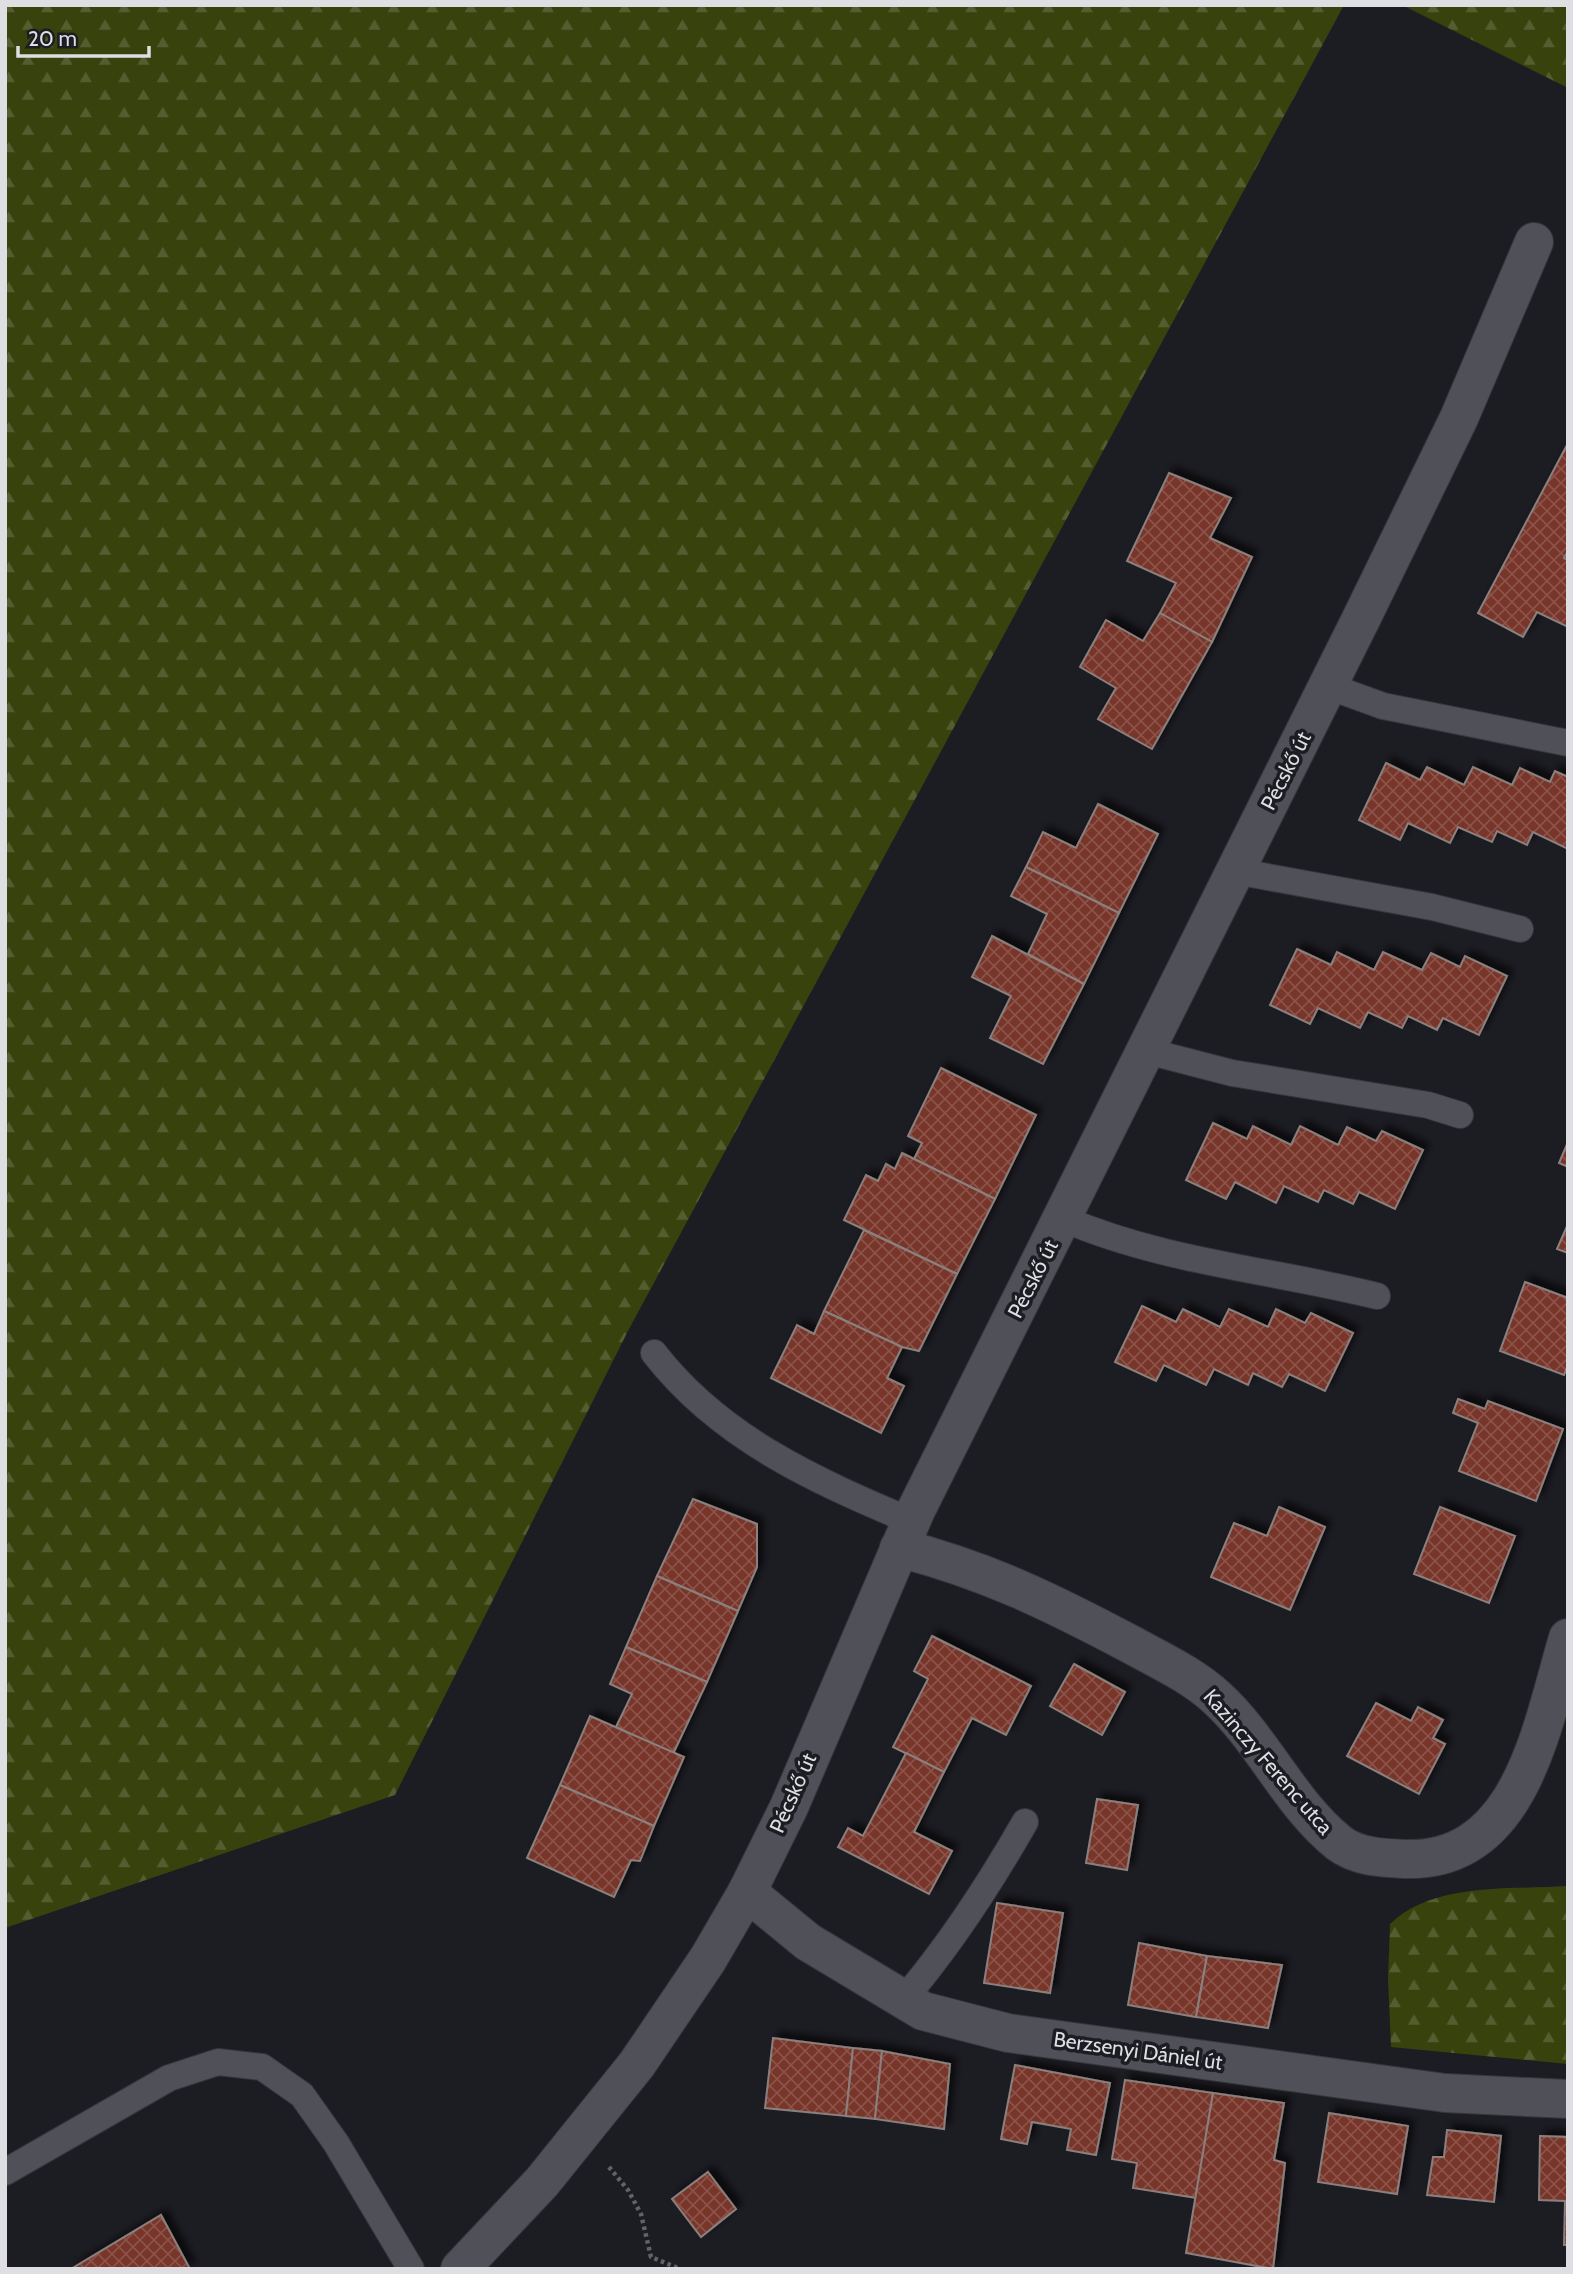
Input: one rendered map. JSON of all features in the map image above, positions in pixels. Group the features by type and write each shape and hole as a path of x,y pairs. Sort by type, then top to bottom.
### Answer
{"street":[{"name":"Pécskő út","path":"460,2269 542,2182 637,2064 708,1959 747,1892 789,1807 905,1535 1328,686 1458,418 1534,242"},
{"name":"Kazinczy Ferenc utca","path":"905,1535 955,1562 1065,1608 1187,1674 1218,1698 1324,1830 1350,1851 1391,1858 1427,1859 1445,1855 1483,1833 1507,1806 1521,1785 1542,1730 1568,1638"},
{"name":"Berzsenyi Dániel út","path":"747,1892 808,1942 923,2011 1021,2035 1445,2093 1568,2099"}],"lane":[{"path":"1328,686 1382,706 1568,743"},
{"path":"1236,871 1419,905 1520,929"},
{"path":"1147,1051 1232,1073 1428,1105 1460,1115"},
{"path":"1064,1220 1098,1234 1163,1252 1377,1296"},
{"path":"654,1353 674,1378 737,1434 905,1535"},
{"path":"903,2000 931,1968 981,1900 1026,1822"},
{"path":"5,2172 169,2078 218,2062 262,2067 302,2095 336,2143 411,2269"}],"path":[{"path":"581,2134 628,2190 641,2214 651,2257 680,2269"}],"green space":[{"path":"5,5 1344,5 629,1329 395,1795 5,1928"},
{"path":"1402,5 1568,5 1568,88"},
{"path":"1568,1886 1568,2064 1391,2047 1388,1978 1390,1924 1408,1910 1450,1895 1498,1889"}],"building":[{"path":"1567,445 1568,551 1564,558 1568,560 1568,627 1537,612 1523,637 1478,613"},
{"path":"1169,473 1231,498 1210,538 1252,557 1212,642 1160,613 1176,583 1127,561"},
{"path":"1160,613 1212,642 1152,749 1098,719 1116,688 1080,667 1106,620 1143,641"},
{"path":"1386,763 1420,780 1427,767 1464,785 1473,767 1512,785 1520,768 1550,782 1555,771 1568,777 1568,849 1533,832 1527,845 1497,831 1492,842 1458,827 1450,843 1408,823 1400,840 1359,820"},
{"path":"1098,804 1158,834 1119,913 1026,867 1043,832 1076,848"},
{"path":"1026,867 1119,913 1084,984 1028,954 1047,914 1011,896"},
{"path":"992,936 1084,984 1043,1064 990,1038 1011,996 972,977"},
{"path":"1297,949 1331,965 1337,952 1374,970 1383,952 1422,970 1431,953 1460,967 1465,956 1507,976 1479,1035 1443,1018 1437,1030 1408,1016 1402,1028 1368,1012 1360,1028 1318,1008 1310,1024 1270,1005"},
{"path":"941,1068 1036,1115 995,1199 914,1159 922,1143 908,1136"},
{"path":"1213,1123 1247,1139 1253,1126 1291,1145 1300,1126 1338,1145 1347,1127 1376,1141 1382,1131 1423,1150 1395,1209 1359,1192 1353,1204 1324,1190 1318,1202 1284,1186 1276,1203 1235,1182 1226,1199 1186,1180"},
{"path":"1568,1142 1568,1167 1559,1163"},
{"path":"902,1153 995,1199 957,1274 844,1220 866,1175 878,1181 886,1164 895,1169"},
{"path":"1568,1224 1568,1253 1557,1249"},
{"path":"864,1230 957,1274 919,1351 902,1347 824,1311"},
{"path":"1525,1282 1568,1298 1568,1365 1564,1375 1500,1351"},
{"path":"1142,1306 1176,1322 1183,1309 1220,1327 1229,1309 1268,1327 1276,1309 1305,1323 1311,1313 1353,1333 1325,1391 1289,1374 1282,1387 1253,1373 1248,1385 1214,1369 1206,1385 1164,1365 1156,1381 1115,1362"},
{"path":"824,1311 902,1347 887,1378 904,1386 881,1433 771,1378 797,1325 814,1334"},
{"path":"1458,1399 1485,1409 1488,1401 1563,1429 1536,1501 1459,1471 1478,1423 1453,1413"},
{"path":"693,1499 757,1524 757,1567 738,1611 657,1576"},
{"path":"1279,1507 1325,1527 1290,1610 1211,1577 1234,1523 1267,1536"},
{"path":"1440,1507 1515,1536 1489,1603 1414,1574"},
{"path":"657,1576 738,1611 707,1682 626,1647"},
{"path":"932,1636 1031,1686 1006,1735 972,1718 944,1772 893,1747 928,1679 914,1671"},
{"path":"626,1647 707,1682 673,1754 616,1727 632,1694 610,1684"},
{"path":"1074,1664 1125,1692 1102,1735 1050,1706"},
{"path":"1376,1703 1411,1721 1418,1707 1443,1720 1433,1738 1445,1744 1419,1794 1347,1756"},
{"path":"590,1716 684,1757 654,1826 560,1785"},
{"path":"906,1753 944,1772 914,1832 952,1851 929,1894 838,1847 848,1828 863,1836"},
{"path":"560,1785 654,1826 640,1861 631,1860 614,1897 527,1858"},
{"path":"1097,1799 1138,1805 1127,1870 1086,1863"},
{"path":"997,1903 1063,1913 1050,1993 984,1983"},
{"path":"1139,1943 1207,1956 1196,2017 1128,2005"},
{"path":"1207,1956 1282,1965 1268,2028 1196,2017"},
{"path":"773,2038 853,2048 846,2116 765,2108"},
{"path":"853,2048 882,2051 875,2119 846,2116"},
{"path":"882,2051 950,2064 944,2129 875,2119"},
{"path":"1015,2065 1110,2083 1096,2155 1067,2150 1071,2129 1032,2122 1027,2144 1001,2139"},
{"path":"1125,2080 1213,2093 1197,2198 1133,2188 1137,2163 1112,2159"},
{"path":"1213,2093 1284,2103 1274,2160 1285,2163 1273,2269 1186,2253"},
{"path":"1329,2113 1408,2126 1397,2194 1318,2182"},
{"path":"1447,2130 1501,2136 1494,2202 1427,2195 1433,2157 1444,2157"},
{"path":"1540,2136 1568,2137 1568,2245 1564,2245 1565,2201 1539,2200"},
{"path":"708,2172 736,2209 701,2237 672,2199"},
{"path":"161,2215 190,2269 71,2269"}]}
